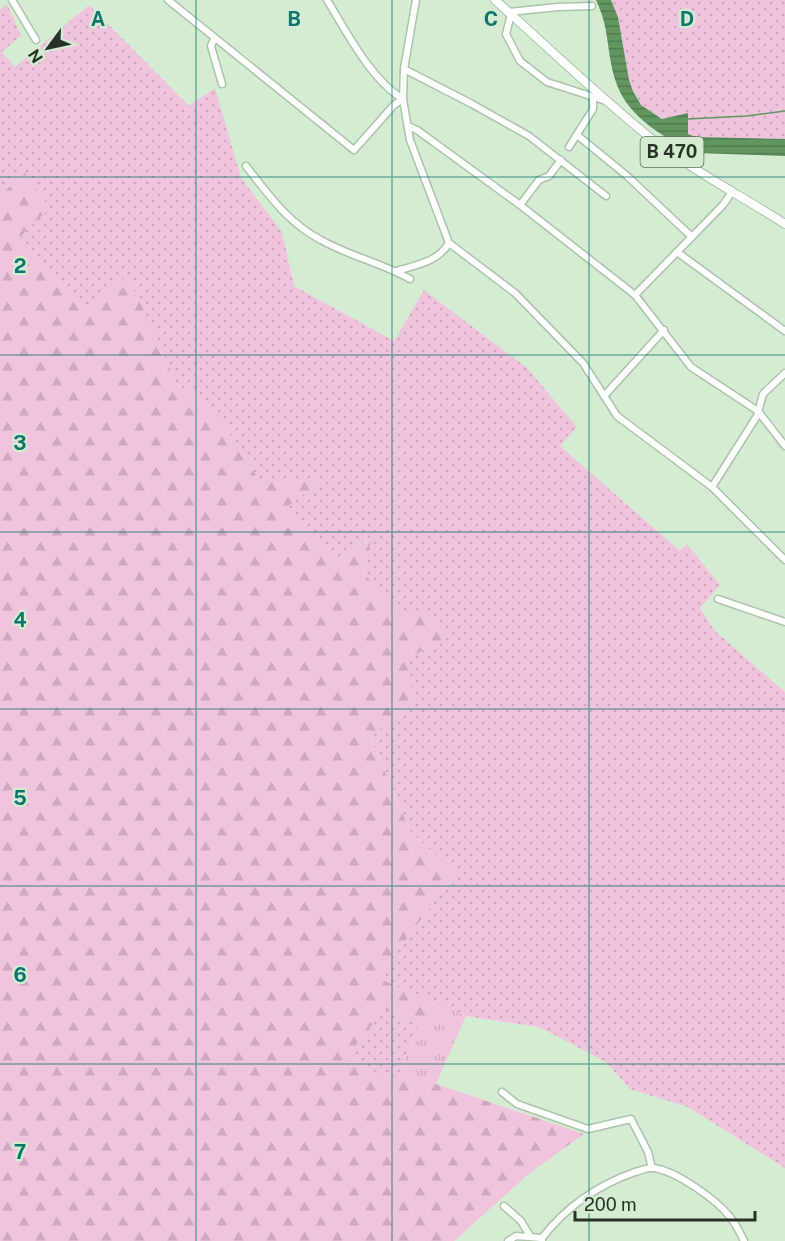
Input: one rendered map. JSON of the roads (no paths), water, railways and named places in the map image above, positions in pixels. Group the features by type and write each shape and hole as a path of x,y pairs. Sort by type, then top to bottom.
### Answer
{"main road":[{"name":"B 470","path":"495,0 655,141 785,224"}],"street":[{"path":"12,0 36,40"},
{"path":"168,0 354,150 394,105 403,99"},
{"path":"327,0 360,55 393,93 403,99"},
{"path":"416,0 404,69 403,99 410,140 449,243 515,293 583,363 617,416 712,486 785,560"},
{"path":"592,6 557,3 510,13 506,34 520,61 547,82 607,101"},
{"path":"214,39 211,46 222,84"},
{"path":"404,69 529,136 606,196"},
{"path":"569,147 593,109 593,98"},
{"path":"408,126 417,130 520,206 635,295 691,367 758,411 785,446"},
{"path":"577,135 626,175 692,237"},
{"path":"520,206 539,180 549,177 561,160"},
{"path":"246,166 287,217 321,240 410,279"},
{"path":"635,295 732,192"},
{"path":"396,271 431,261 444,252 449,243"},
{"path":"677,252 785,331"},
{"path":"604,396 664,330"},
{"path":"712,486 757,416 763,394 785,375"},
{"path":"718,599 785,622"},
{"path":"501,1092 518,1104 588,1129 631,1119 648,1152 652,1168"},
{"path":"508,1241 516,1236 542,1239 554,1222 588,1195 615,1180 652,1168 670,1173 718,1205 729,1216 744,1241"},
{"path":"504,1206 521,1221 530,1236"}],"waterway":[{"path":"688,119 785,111"}]}
